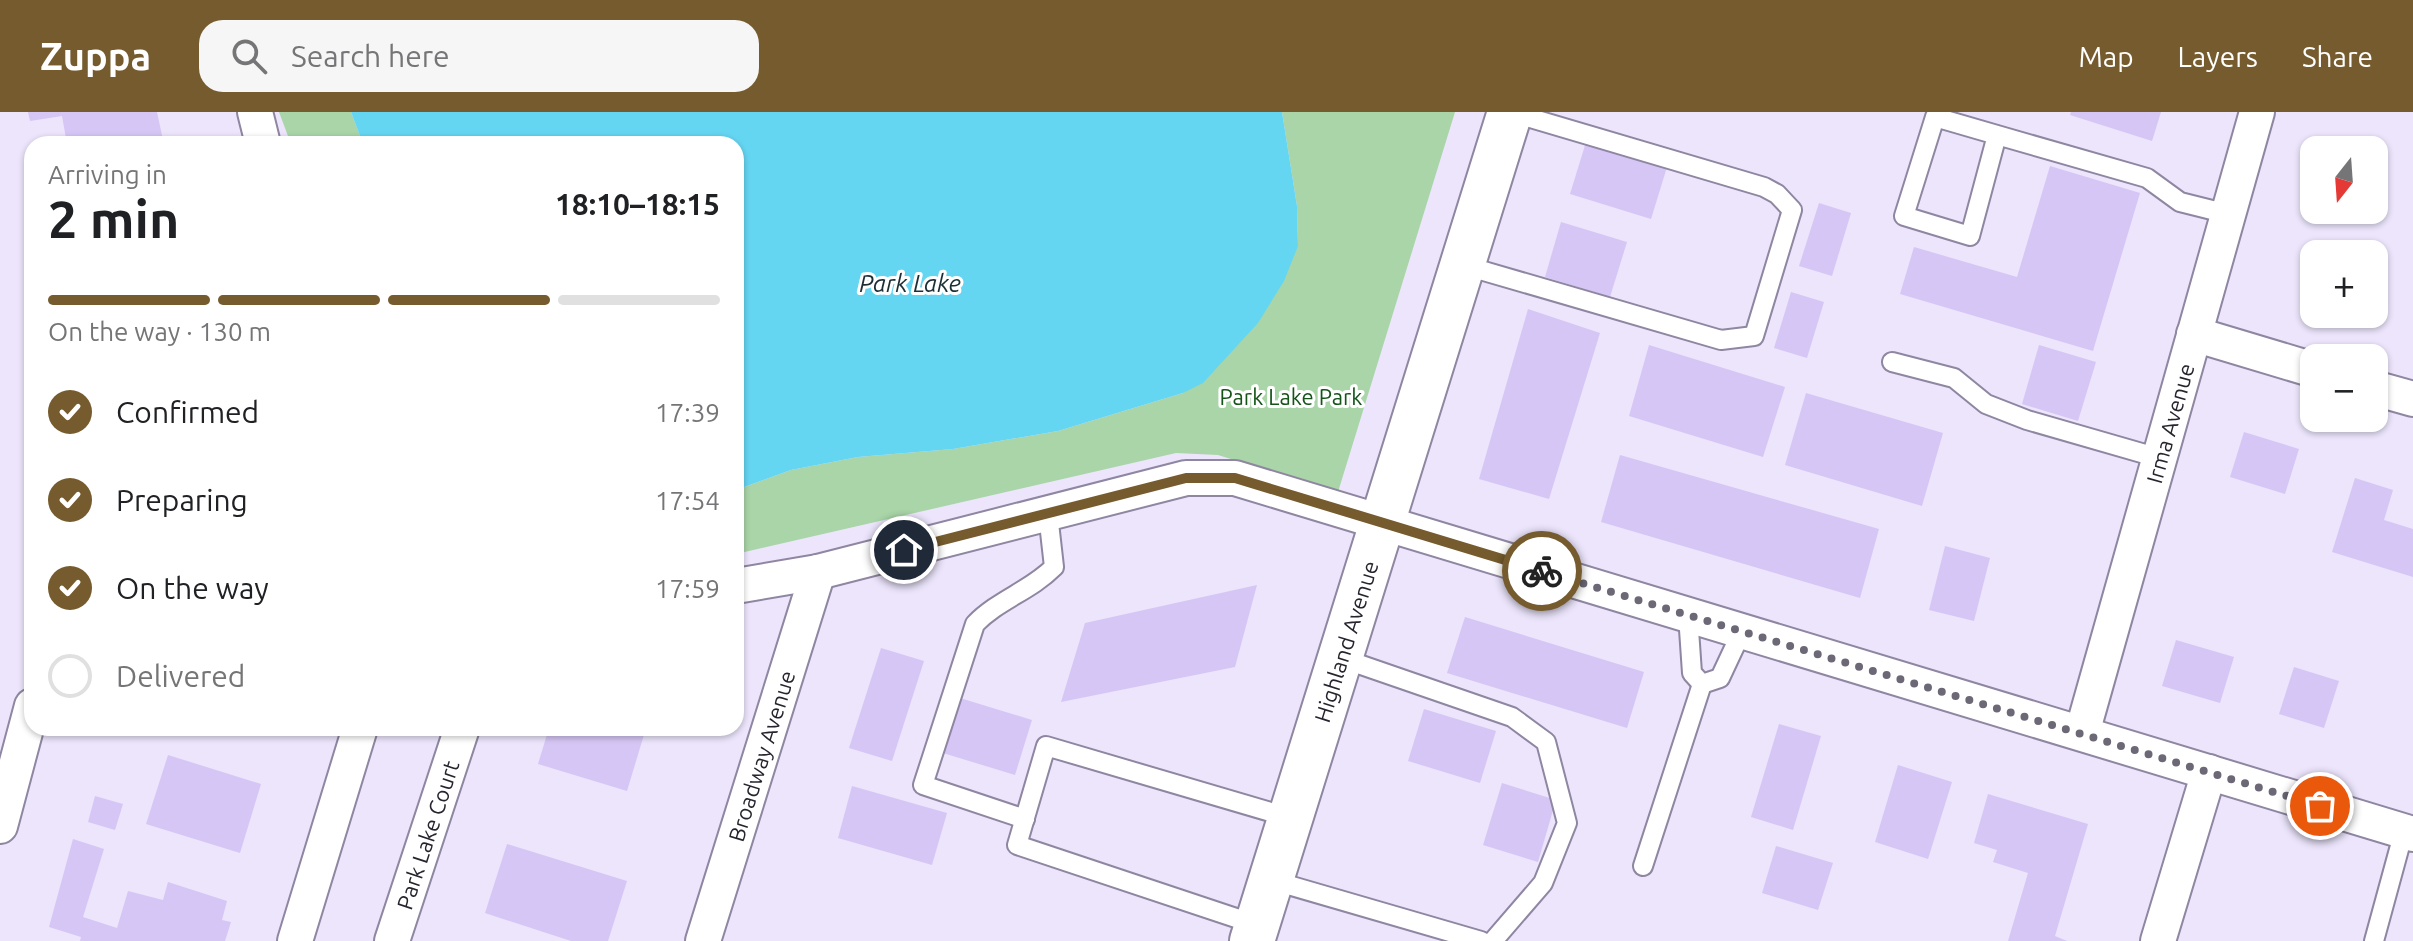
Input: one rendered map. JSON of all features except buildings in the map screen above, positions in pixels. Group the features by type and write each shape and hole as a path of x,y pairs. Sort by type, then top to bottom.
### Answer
{"street":[{"path":"255,112 261,136"},
{"name":"Highland Avenue","path":"1254,933 1510,112"},
{"name":"Irma Avenue","path":"2082,733 2257,112"},
{"path":"2194,334 2300,366"},
{"path":"2388,392 2413,399"},
{"path":"744,585 818,572 1186,478 1235,478 2408,833"},
{"name":"Broadway Avenue","path":"703,941 818,572"},
{"path":"0,826 24,736"},
{"path":"295,941 358,736"},
{"name":"Park Lake Court","path":"392,941 459,736"},
{"path":"2158,941 2209,772"}],"lane":[{"path":"1463,265 1721,340 1754,336 1792,210 1777,194 1764,187 1510,112"},
{"path":"1997,135 1970,236 1904,216 1935,117 2147,178 2180,202 2228,214"},
{"path":"1892,362 1954,378 1986,404 2027,420 2159,458"},
{"path":"1025,819 923,785 975,624 987,611 1039,582 1054,567 1048,514"},
{"path":"1688,615 1692,673 1702,684"},
{"path":"1702,684 1720,678 1742,631"},
{"path":"1341,658 1512,717 1546,742 1567,823 1543,883 1493,941"},
{"path":"1643,866 1702,684"},
{"path":"1254,933 1017,845 1046,746 1291,818"},
{"path":"2374,941 2408,833"},
{"path":"1271,880 1481,941"}],"green space":[{"path":"279,112 351,112 360,136 288,136"},
{"name":"Park Lake Park","path":"1282,112 1455,112 1338,492 1218,455 1176,453 744,552 744,487 791,470 858,457 953,449 1058,431 1183,393 1298,246 1297,206"}],"water":[{"name":"Park Lake","path":"351,112 1282,112 1297,206 1298,246 1284,281 1258,323 1203,383 1183,393 1058,431 953,449 858,457 791,470 744,487 744,136 360,136"}],"way so far":[{"path":"1542,571 2320,806"}],"route":[{"path":"904,550 1186,478 1235,478 1542,571"}]}
